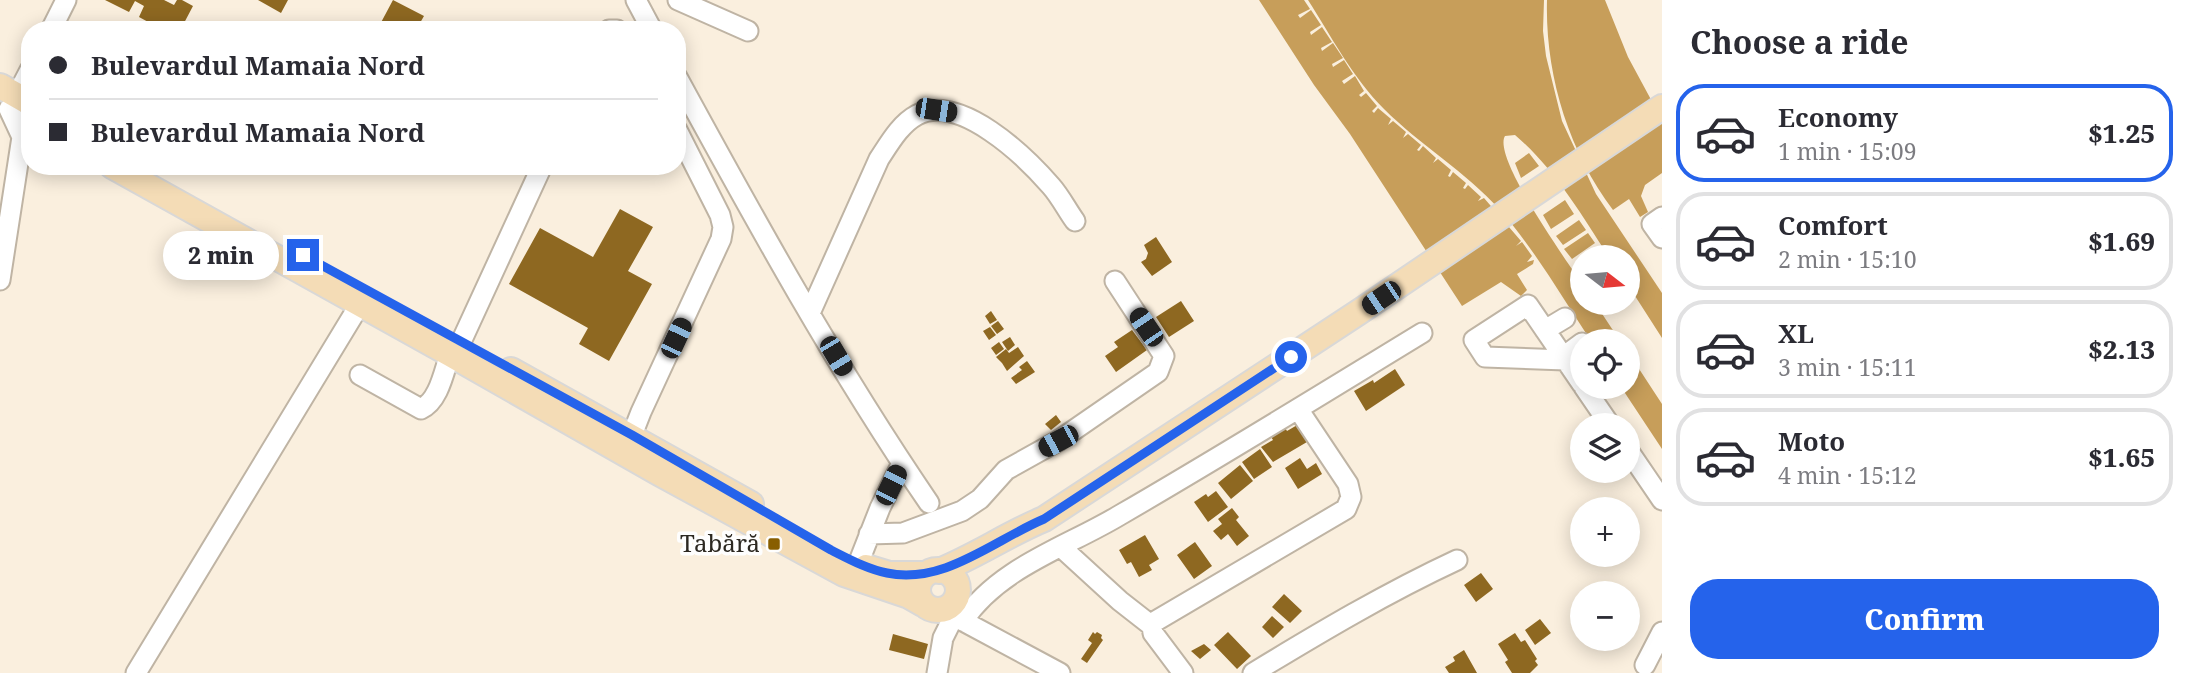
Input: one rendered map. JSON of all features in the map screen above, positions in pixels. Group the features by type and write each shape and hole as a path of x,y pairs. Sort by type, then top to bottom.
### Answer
{"main road":[{"path":"949,609 918,592 918,585 933,572 971,557 1018,530 1044,519 1359,313 1662,107"},
{"path":"127,175 360,304 632,435 858,564 889,574 933,572 951,575 955,580 949,609"},
{"path":"158,175 456,348 659,473 844,574 949,609"},
{"path":"949,609 967,581 1025,537 1044,519"}],"street":[{"path":"56,21 66,0"},
{"path":"636,0 647,21"},
{"path":"678,0 748,31"},
{"path":"686,93 773,252 929,503"},
{"path":"14,103 21,133"},
{"path":"810,313 878,159 892,139 910,120 920,114 936,110 954,113 988,129 1025,159 1054,188 1075,221"},
{"path":"0,280 21,144"},
{"path":"632,435 721,239 723,227 720,215 686,148"},
{"path":"360,375 421,409 426,407 436,393 538,175"},
{"path":"1662,217 1652,224 1662,238"},
{"path":"869,534 903,533 962,511 980,499 1006,470 1058,441 1158,372 1164,356 1115,281"},
{"path":"136,673 360,304"},
{"path":"1570,353 1564,358 1485,357 1474,340 1528,305 1545,330 1564,358 1570,367"},
{"path":"1545,330 1565,318"},
{"path":"949,609 981,598 1000,582 1118,517 1422,333"},
{"path":"1182,673 1153,633 1154,621 1346,509 1351,497 1348,484 1298,409"},
{"path":"858,564 880,508 902,463"},
{"path":"1640,468 1662,500"},
{"path":"1061,547 1152,626"},
{"path":"1253,673 1340,621 1416,579 1457,560"},
{"path":"937,673 949,609"},
{"path":"949,609 1060,673"},
{"path":"1645,665 1662,632"}],"shaded area":[{"path":"1259,0 1304,0 1310,9 1298,15 1300,18 1311,10 1321,25 1310,32 1311,35 1322,27 1332,42 1321,48 1322,51 1333,43 1343,58 1332,64 1333,67 1344,60 1353,74 1342,81 1344,84 1355,76 1364,91 1359,95 1361,97 1366,93 1377,106 1372,111 1374,113 1378,108 1391,119 1388,125 1393,121 1406,132 1403,138 1408,134 1421,145 1417,150 1423,146 1436,158 1433,163 1438,159 1451,170 1448,176 1453,172 1466,183 1463,188 1468,185 1481,197 1478,201 1484,198 1521,241 1516,246 1522,242 1532,256 1527,262 1534,260 1533,264 1517,274 1527,290 1521,296 1501,282 1462,306"},
{"path":"1308,0 1544,0 1543,31 1546,56 1562,121 1596,194 1630,245 1601,245 1566,192 1542,162 1515,135 1505,136 1504,147 1509,165 1533,209 1570,266 1570,308 1525,241 1500,210 1473,183 1384,109 1362,84"},
{"path":"1547,0 1605,0 1628,57 1662,120 1662,173 1645,185 1641,196 1648,212 1640,217 1629,199 1613,210 1597,187 1572,137 1562,110 1550,56"},
{"path":"1529,153 1539,166 1521,178 1515,163"},
{"path":"1565,200 1574,214 1551,229 1543,215"},
{"path":"1579,220 1586,230 1563,245 1556,236"},
{"path":"1588,233 1595,243 1592,245 1570,245"},
{"path":"1570,245 1570,256 1564,249"},
{"path":"1640,260 1662,293 1662,338 1640,304"},
{"path":"1574,315 1603,315 1612,329 1583,329"},
{"path":"1640,370 1662,404 1662,449 1640,413 1629,399 1640,399"}],"building":[{"path":"105,0 164,0 174,5 177,0 182,0 193,6 185,21 146,21 139,17 144,6 135,1 129,12"},
{"path":"258,0 288,0 281,13"},
{"path":"393,0 424,16 421,21 382,21"},
{"path":"620,209 653,227 628,271 652,284 609,361 579,344 588,328 509,284 540,228 593,257"},
{"path":"1156,237 1172,262 1152,276 1141,262 1146,259 1148,253 1144,245"},
{"path":"1181,301 1194,321 1169,337 1156,317"},
{"path":"991,311 997,320 990,324 985,316"},
{"path":"998,321 1004,329 997,334 991,326"},
{"path":"990,327 996,335 989,340 983,331"},
{"path":"1132,330 1147,350 1116,372 1105,356 1118,347 1114,342"},
{"path":"1010,337 1015,345 1008,351 1002,342"},
{"path":"999,342 1004,349 996,355 991,348"},
{"path":"1018,347 1024,356 1007,371 996,357 1006,349 1009,353"},
{"path":"1027,361 1035,372 1016,384 1011,378 1022,370 1019,367"},
{"path":"1395,369 1405,385 1366,411 1354,391 1373,380 1374,383"},
{"path":"1056,415 1061,422 1051,430 1045,424"},
{"path":"1282,423 1287,431 1299,424 1307,442 1273,462 1261,447 1273,440 1268,432"},
{"path":"1260,449 1272,467 1254,479 1242,462"},
{"path":"1300,458 1307,469 1316,463 1322,474 1298,489 1285,468"},
{"path":"1240,465 1253,481 1231,499 1218,483"},
{"path":"1216,491 1228,507 1208,522 1194,502"},
{"path":"1232,508 1239,517 1236,520 1249,536 1237,546 1228,534 1221,540 1213,531 1222,524 1218,519"},
{"path":"1145,535 1159,559 1149,565 1152,570 1139,577 1131,562 1127,564 1119,550"},
{"path":"1195,542 1212,566 1194,579 1177,555"},
{"path":"1481,573 1493,589 1476,602 1464,585"},
{"path":"1284,594 1302,611 1290,623 1272,607"},
{"path":"1272,616 1284,627 1273,638 1262,627"},
{"path":"1540,619 1551,633 1535,645 1525,630"},
{"path":"1093,632 1102,635 1103,640 1087,663 1081,659 1092,643 1088,640"},
{"path":"1228,632 1251,656 1237,669 1214,645"},
{"path":"1515,633 1521,642 1525,640 1537,659 1535,661 1538,665 1530,673 1512,673 1498,644"},
{"path":"893,634 928,644 924,659 889,650"},
{"path":"1204,644 1211,650 1200,659 1191,651"},
{"path":"1464,650 1477,673 1449,673 1445,667 1455,661 1453,657"}],"place":[{"name":"Tabără","path":"774,544"}],"route":[{"path":"303,255 632,435 831,550 858,564 889,574 926,574 939,570 971,557 1018,530 1044,519 1291,357"}]}
